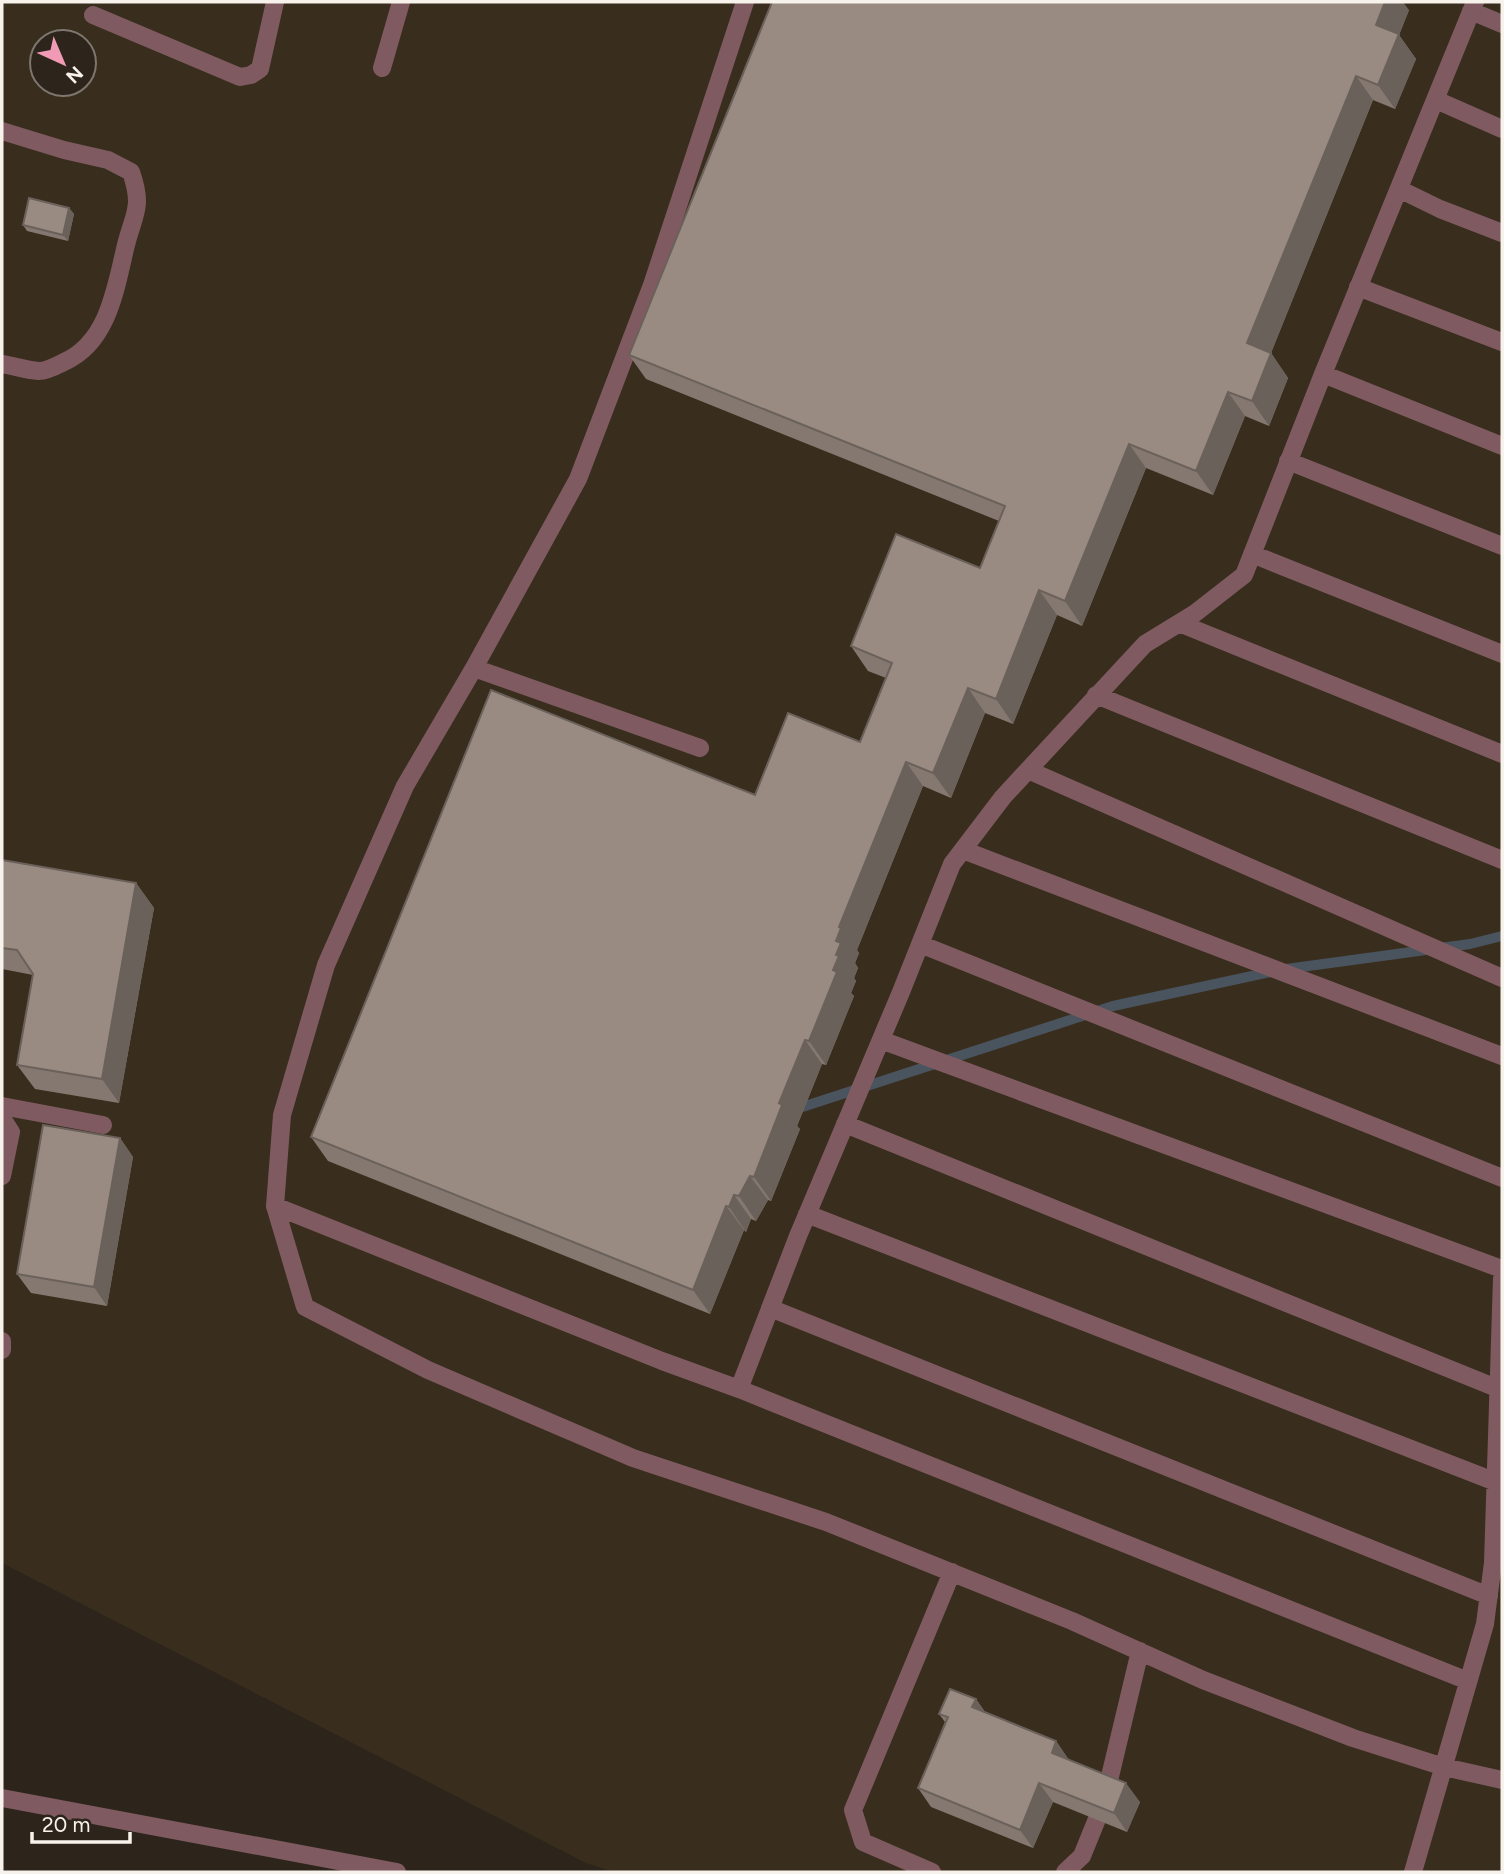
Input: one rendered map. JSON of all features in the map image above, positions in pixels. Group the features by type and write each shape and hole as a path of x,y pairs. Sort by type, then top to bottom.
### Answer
{"street":[{"path":"93,15 240,77 251,75 260,69 275,2"},
{"path":"382,68 401,2"},
{"path":"745,2 652,285 578,479 474,668 405,786 326,965 282,1115 275,1206 305,1307 428,1370 633,1458 826,1522 1072,1620 1203,1679 1353,1738 1444,1767 1502,1780"},
{"path":"739,1389 807,1214 952,864 1003,797 1145,644 1194,614 1244,575 1357,287 1473,7 1502,24"},
{"path":"1436,100 1502,129"},
{"path":"2,131 108,160 131,172 139,194 138,209 130,228 120,274 107,316 95,339 77,356 41,371 2,364"},
{"path":"1399,188 1440,209 1502,233"},
{"path":"1357,287 1502,342"},
{"path":"1323,374 1502,446"},
{"path":"1288,461 1502,546"},
{"path":"1252,554 1502,654"},
{"path":"1179,623 1502,754"},
{"path":"474,668 700,748"},
{"path":"1096,695 1502,860"},
{"path":"1028,770 1502,978"},
{"path":"963,850 1502,1056"},
{"path":"920,944 1502,1178"},
{"path":"881,1040 1502,1269"},
{"path":"2,1106 103,1125"},
{"path":"2,1118 11,1132 2,1176"},
{"path":"845,1124 1499,1390"},
{"path":"275,1206 1468,1681"},
{"path":"807,1214 1496,1482"},
{"path":"1413,1872 1485,1624 1493,1563 1500,1444 1502,1278"},
{"path":"770,1308 1489,1596"},
{"path":"2,1341 2,1350"},
{"path":"932,1872 863,1842 853,1810 952,1572"},
{"path":"1107,1788 1140,1651"},
{"path":"2,1798 397,1872"},
{"path":"1065,1872 1082,1856 1097,1819"}],"shaded area":[{"path":"2,2 1502,2 1502,1872 614,1872 586,1863 2,1563"}],"building":[{"path":"772,2 1385,2 1376,25 1399,34 1378,85 1356,76 1247,343 1271,353 1252,401 1228,392 1196,471 1129,444 1065,601 1039,590 996,699 968,688 933,773 906,762 839,927 841,928 836,941 841,943 833,970 837,972 809,1041 805,1040 779,1103 782,1105 754,1177 750,1176 739,1196 734,1195 729,1207 726,1206 693,1290 311,1137 491,690 755,795 788,713 860,742 892,663 851,646 896,534 980,568 1005,506 629,355"},
{"path":"29,198 69,208 63,235 23,225"},
{"path":"2,860 136,883 102,1079 17,1065 33,974 17,950 2,948"},
{"path":"43,1125 120,1138 94,1287 17,1274"},
{"path":"950,1689 976,1699 972,1707 1056,1741 1052,1753 1126,1783 1114,1813 1039,1783 1020,1830 918,1788 948,1717 939,1714"}],"waterway":[{"path":"793,1110 1113,1006 1279,970 1470,944 1502,936"}]}
